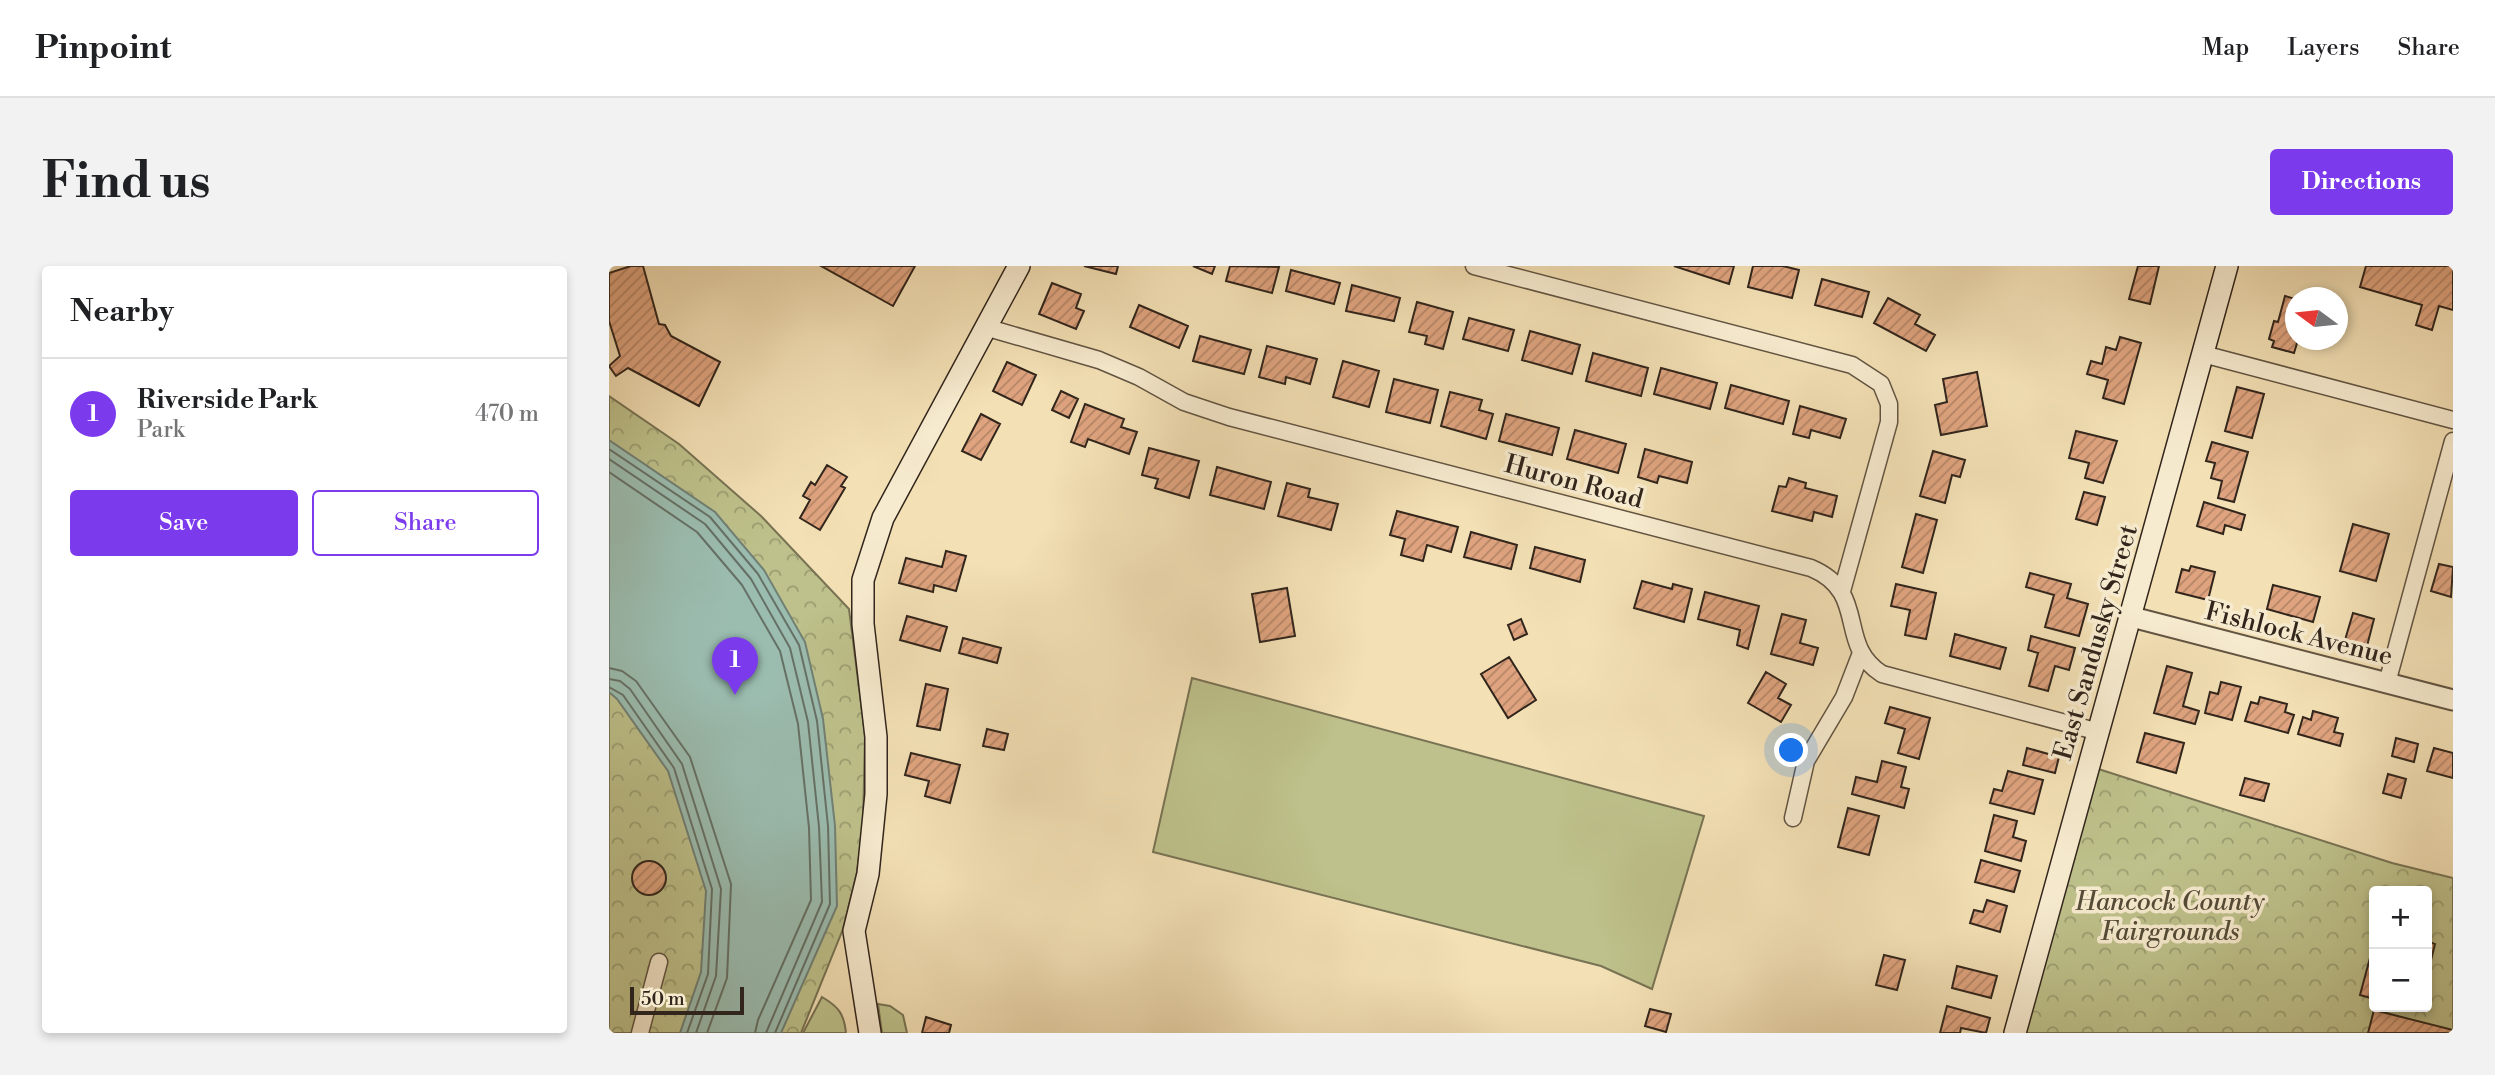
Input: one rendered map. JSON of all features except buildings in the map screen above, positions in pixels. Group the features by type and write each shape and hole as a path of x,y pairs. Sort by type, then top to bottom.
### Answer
{"main road":[{"path":"870,1033 854,931 868,874 877,783 876,737 862,613 863,580 883,518 1019,266"},
{"name":"East Sandusky Street","path":"2015,1033 2227,266"}],"street":[{"path":"1473,266 1753,337 1852,365 1872,376 1887,394 1889,422 1842,591 1861,653 1874,668 1903,681 2099,732"},
{"name":"Huron Road","path":"985,327 1099,360 1139,377 1184,402 1229,417 1811,568 1831,579 1842,591"},
{"path":"2203,354 2453,420"},
{"path":"2387,683 2453,441"},
{"name":"Fishlock Avenue","path":"2132,617 2453,700"},
{"path":"1793,818 1806,761 1844,697 1861,653"},
{"path":"640,1033 659,962"}],"green space":[{"path":"609,396 679,444 761,516 849,609 865,735 863,827 857,872 843,929 801,1033 609,1033"},
{"path":"1192,678 1704,816 1652,989 1601,966 1153,852"},
{"name":"Hancock County Fairgrounds","path":"2089,766 2392,863 2453,878 2453,1033 2015,1033"},
{"path":"822,997 840,1012 846,1033 803,1033"},
{"path":"878,1004 890,1006 903,1015 907,1033 882,1033"}],"water":[{"path":"609,440 715,512 764,570 805,642 823,719 835,826 837,906 781,1033 680,1033 701,972 706,891 668,771 617,699 609,692"}],"place":[{"name":"Riverside Park","path":"735,695"}]}
